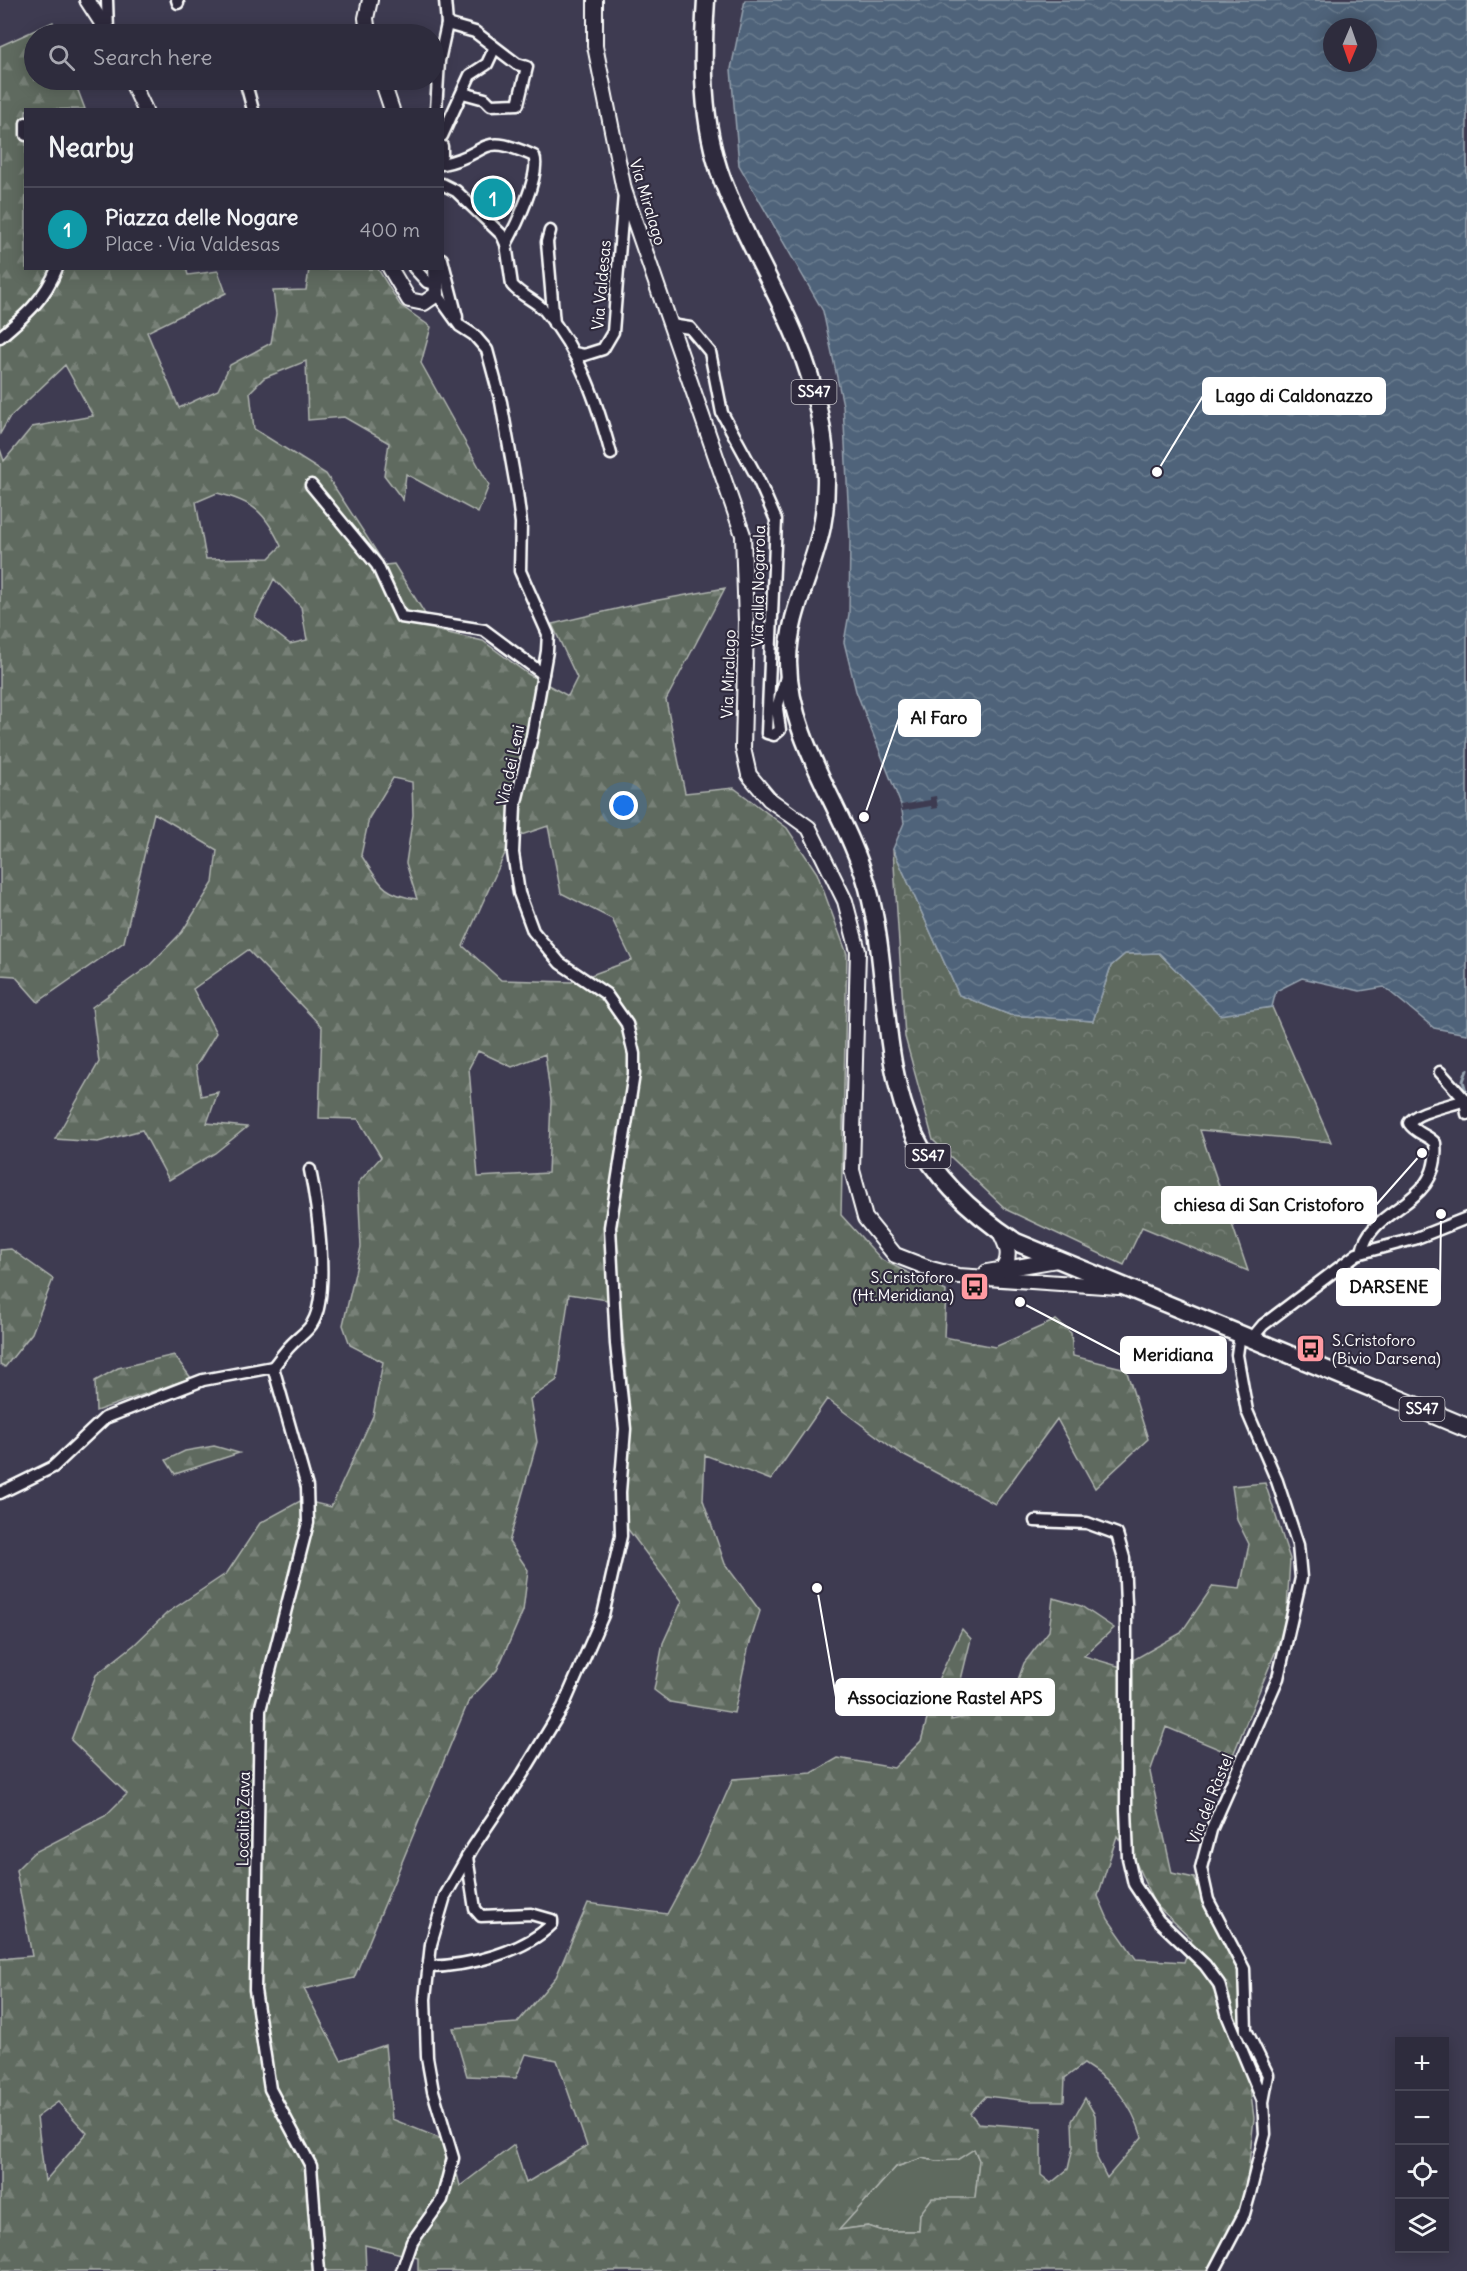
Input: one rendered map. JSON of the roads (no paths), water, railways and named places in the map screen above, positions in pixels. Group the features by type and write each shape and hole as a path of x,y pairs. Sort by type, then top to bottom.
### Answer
{"highway":[{"name":"SS47","path":"1376,1390 1467,1428"}],"main road":[{"name":"SS47","path":"706,0 704,101 711,142 723,180 788,315 807,363 819,412 826,465 822,526 796,607 790,636 789,668 792,699 867,885 880,946 891,1060 901,1100 916,1140 957,1193 999,1230 1030,1249 1376,1390"}],"street":[{"path":"87,0 103,24"},
{"path":"107,0 108,24"},
{"path":"367,24 370,0"},
{"path":"444,38 447,24 445,0"},
{"name":"Via Miralago","path":"595,0 595,46 624,190 743,535 746,622 743,748 749,775 769,799 809,828 845,900 858,951 852,1170 865,1218 895,1255 931,1269 958,1276"},
{"path":"447,24 475,32 494,49 517,64 527,67 518,104 491,105 485,99 463,93"},
{"path":"444,132 470,75 487,64 494,49"},
{"path":"136,90 144,108"},
{"path":"248,90 252,108"},
{"path":"385,90 391,108"},
{"path":"436,108 437,90"},
{"path":"444,164 459,161 487,144 511,145 532,155 535,162 517,223 507,244"},
{"path":"444,185 456,191 502,235 507,244 512,285 536,302 574,353 597,404 611,454"},
{"name":"Via Valdesas","path":"574,353 584,355 603,349 613,332 624,190"},
{"path":"550,231 547,242 554,324"},
{"path":"444,266 460,326"},
{"path":"0,337 33,310 50,285 56,270"},
{"path":"391,270 409,300 424,303 437,289 436,270"},
{"path":"416,270 437,289"},
{"name":"Via dei Leni","path":"402,2271 412,2242 442,2200 453,2158 433,2091 427,2058 425,1999 431,1944 445,1896 467,1857 563,1707 603,1615 621,1536 620,1492 625,1430 616,1344 610,1227 634,1074 634,1054 627,1024 606,994 560,963 533,931 519,893 513,853 515,806 543,674 548,634 520,571 521,523 495,374 487,350 474,335 460,326 437,289"},
{"name":"Via alla Nogarola","path":"671,325 690,328 710,352 722,413 758,479 776,520 767,733 774,735 780,730 777,708 789,668"},
{"path":"311,485 377,565 402,617 484,630 543,674"},
{"path":"1440,1072 1465,1100 1467,1114"},
{"path":"1362,1252 1364,1245 1377,1227 1430,1182 1436,1160 1436,1143 1429,1136 1413,1130 1409,1123 1412,1118 1419,1113 1440,1110 1465,1100"},
{"path":"0,1493 53,1467 105,1418 203,1380 273,1367 313,1323 318,1306 321,1261 316,1197 310,1170"},
{"path":"1246,1336 1362,1252 1414,1239 1467,1218"},
{"path":"999,1230 1009,1253 1007,1264 1002,1270"},
{"path":"958,1276 1059,1261 1059,1272 1046,1282"},
{"path":"958,1276 1125,1287"},
{"name":"Via del Ràstel","path":"1214,2271 1244,2214 1265,2134 1263,2102 1268,2075 1246,2030 1244,1969 1208,1899 1201,1870 1211,1830 1278,1678 1301,1578 1298,1545 1277,1480 1247,1411 1237,1355 1246,1336"},
{"name":"Località Zava","path":"273,1367 307,1487 308,1523 260,1710 255,1990 270,2089 311,2166 319,2271"},
{"path":"1035,1521 1087,1523 1117,1534 1124,1558 1126,1809 1128,1858 1134,1884 1158,1920 1205,1965 1219,1984 1228,2017 1263,2102"},
{"path":"428,1966 446,1966 483,1958 541,1935 552,1924 552,1920 531,1914 481,1916 475,1909 467,1857"}],"water":[{"path":"745,0 1467,0 1467,1034 1434,1028 1384,987 1360,991 1302,978 1276,991 1272,1007 1220,1015 1159,953 1125,954 1111,966 1093,1021 1010,1015 959,995 893,849 904,823 901,805 856,691 844,642 849,614 850,539 843,405 823,311 739,165 731,69"}],"waterway":[{"path":"1467,1070 1463,1081 1467,1095"}],"place":[{"name":"Piazza delle Nogare","path":"493,198"},
{"name":"Lago di Caldonazzo","path":"1157,472"},
{"name":"Al Faro","path":"864,817"},
{"name":"chiesa di San Cristoforo","path":"1422,1153"},
{"name":"DARSENE","path":"1441,1214"},
{"name":"S.Cristoforo (Ht.Meridiana)","path":"975,1286"},
{"name":"Meridiana","path":"1020,1302"},
{"name":"S.Cristoforo (Bivio Darsena)","path":"1311,1349"},
{"name":"Associazione Rastel APS","path":"817,1588"}]}
